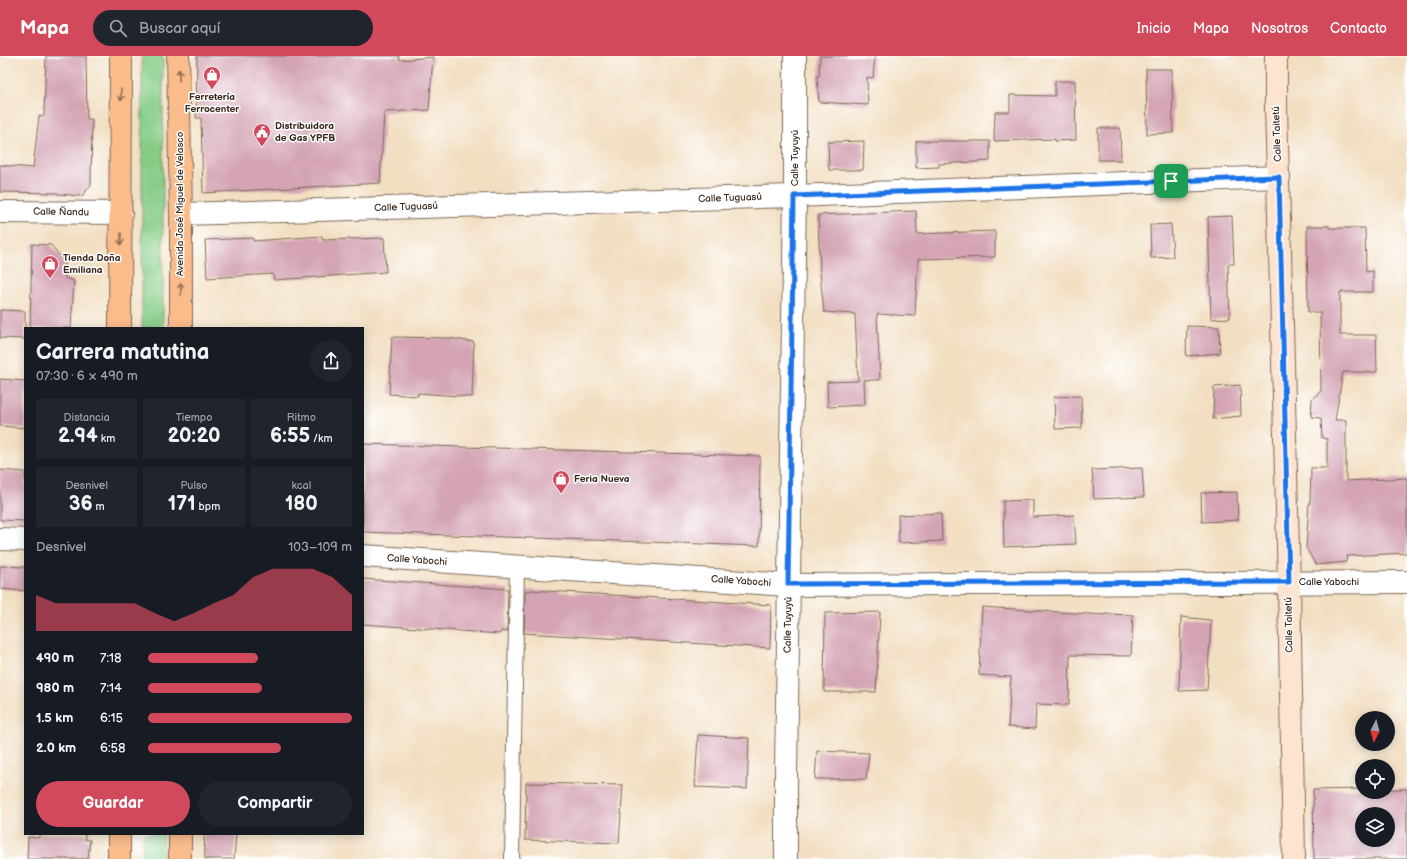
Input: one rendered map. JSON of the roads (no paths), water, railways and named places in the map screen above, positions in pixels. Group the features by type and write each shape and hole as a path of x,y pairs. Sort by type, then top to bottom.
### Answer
{"main road":[{"path":"120,327 121,56"},
{"name":"Avenida José Miguel de Velasco","path":"178,56 181,214 181,327"},
{"path":"119,835 119,859"},
{"path":"180,835 180,859"}],"street":[{"name":"Calle Tuyuyú","path":"786,859 795,56"},
{"name":"Calle Taitetú","path":"1276,56 1289,582 1294,859"},
{"name":"Calle Tuguasú","path":"181,214 794,196 1279,177"},
{"name":"Calle Ñandu","path":"0,212 121,213"},
{"path":"0,539 24,540"},
{"name":"Calle Yabochi","path":"364,556 788,584 1407,582"}],"lane":[{"path":"512,859 516,566"}],"place":[{"name":"Ferretería Ferrocenter","path":"212,90"},
{"name":"Distribuidora de Gas YPFB","path":"262,147"},
{"name":"Tienda Doña Emiliana","path":"50,279"},
{"name":"Feria Nueva","path":"561,494"}]}
